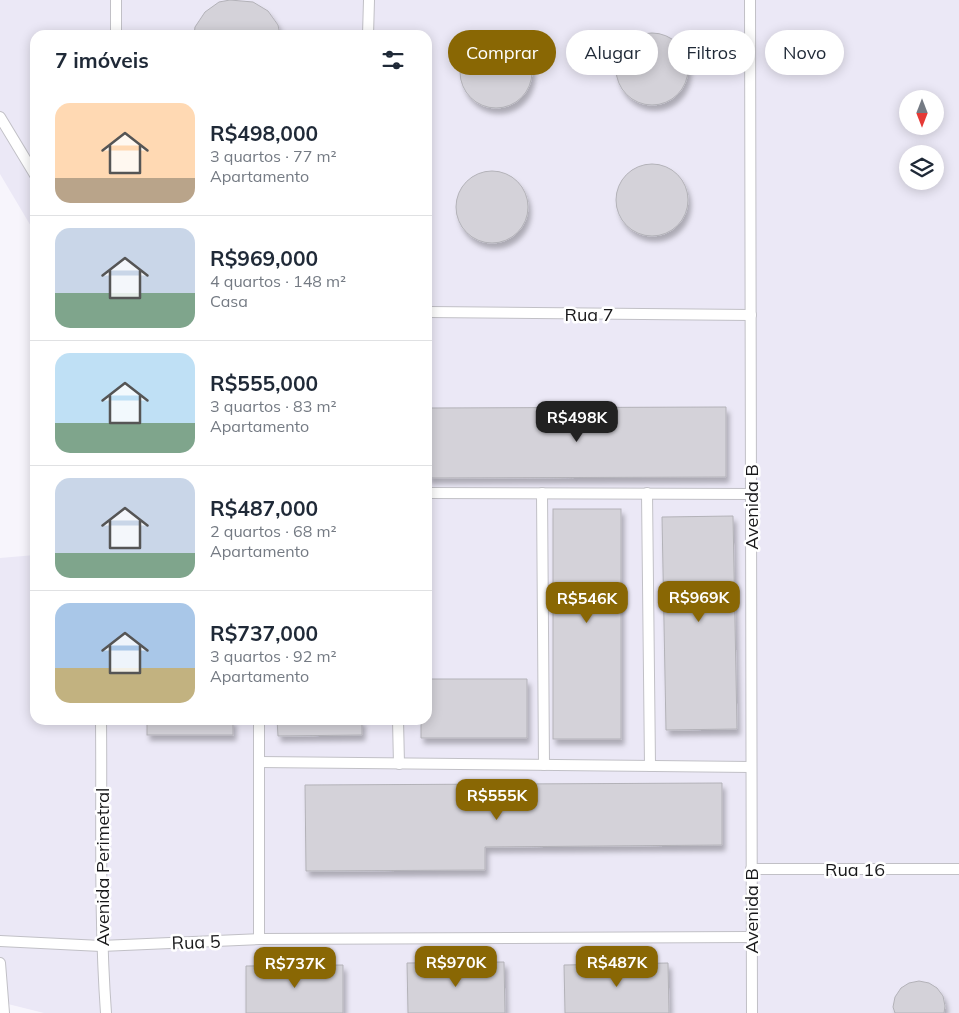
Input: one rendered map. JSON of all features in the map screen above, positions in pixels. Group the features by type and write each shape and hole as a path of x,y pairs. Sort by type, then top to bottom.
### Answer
{"lane":[{"path":"116,0 116,30"},
{"path":"368,30 369,0"},
{"name":"Avenida B","path":"750,0 752,1013"},
{"path":"0,117 30,167"},
{"name":"Rua 7","path":"432,312 751,315"},
{"path":"432,492 751,494"},
{"path":"542,493 544,765"},
{"path":"647,494 650,766"},
{"name":"Avenida Perimetral","path":"101,725 103,907 101,946 106,1013"},
{"path":"259,725 259,939"},
{"path":"398,725 399,764"},
{"path":"259,762 751,767"},
{"name":"Rua 16","path":"751,868 959,869"},
{"name":"Rua 5","path":"0,941 101,946 259,939 751,937"},
{"path":"0,963 3,1010"}],"shaded area":[{"path":"0,0 959,0 959,1013 44,1013 0,1002 0,558 30,555 30,725 432,725 432,30 30,30 30,225 0,174"}],"building":[{"path":"230,0 253,2 268,11 278,25 279,30 195,30 205,12 219,2"},
{"path":"658,34 668,37 668,75 687,75 685,83 672,99 666,102 652,105 638,102 622,89 617,75 658,75"},
{"path":"460,75 532,75 526,92 516,102 496,108 476,102 466,92"},
{"path":"652,164 672,170 682,180 688,200 682,220 672,230 652,236 632,230 622,220 616,200 622,180 632,170"},
{"path":"492,171 512,177 522,187 528,207 522,227 512,237 492,243 472,237 462,227 456,207 462,187 472,177"},
{"path":"726,407 726,477 432,478 432,408"},
{"path":"553,509 621,509 621,739 553,739"},
{"path":"733,516 737,729 666,730 662,517"},
{"path":"432,679 527,679 527,738 421,738 421,725 432,725"},
{"path":"147,725 233,725 233,735 147,735"},
{"path":"277,725 362,725 362,735 278,736"},
{"path":"722,783 722,845 485,847 485,870 306,871 305,785"},
{"path":"504,962 505,1013 408,1013 407,963"},
{"path":"668,963 669,1013 565,1013 564,965"},
{"path":"343,965 343,1013 246,1013 246,966"},
{"path":"919,981 929,983 937,988 943,996 944,1013 895,1013 893,1007 895,997 901,988 909,983"}]}
